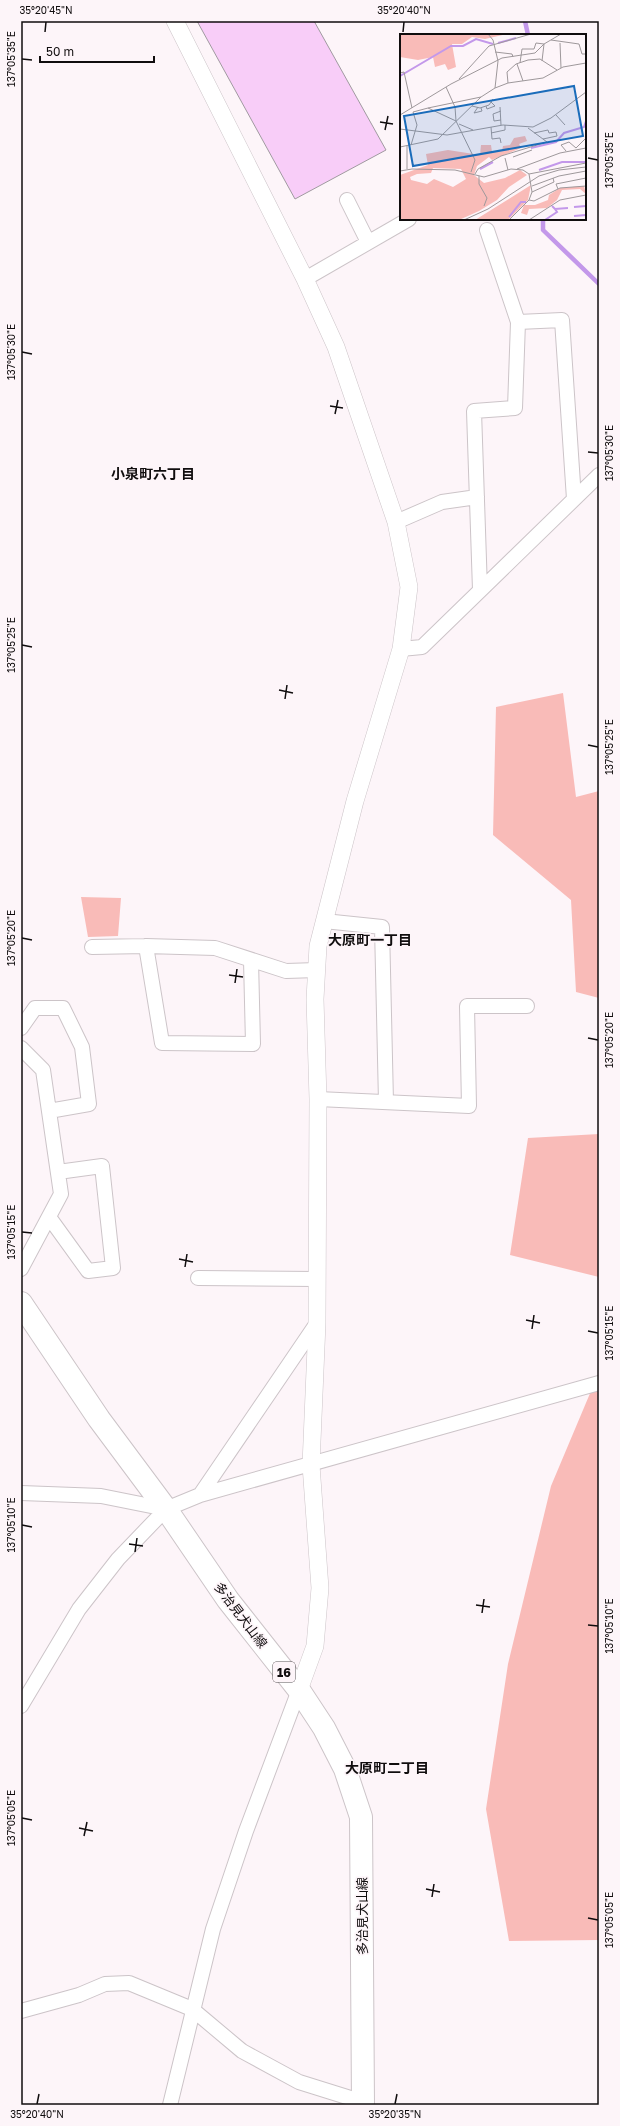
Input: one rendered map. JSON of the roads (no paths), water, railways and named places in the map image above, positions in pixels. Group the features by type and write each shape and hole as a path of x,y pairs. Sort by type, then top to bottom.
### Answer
{"main road":[{"name":"多治見犬山線","path":"21,1303 99,1419 166,1509 228,1600 299,1690 324,1728 345,1769 361,1817 363,2104"}],"street":[{"path":"170,2105 192,2009 213,1929 241,1846 315,1646 320,1588 311,1465 317,1323 318,1099 315,999 318,946 355,801 401,649 409,587 396,522 336,347 306,279 175,21"},
{"path":"347,200 368,242"},
{"path":"306,279 407,220"},
{"path":"480,590 474,411 515,408 518,322 487,230"},
{"path":"518,322 562,320 574,499"},
{"path":"401,649 422,647 599,475"},
{"path":"396,522 442,502 477,497"},
{"path":"324,921 382,927 386,1102"},
{"path":"92,947 146,946 215,948 286,970 317,970"},
{"path":"146,946 162,1043 253,1044 252,960"},
{"path":"318,1099 469,1106 467,1006 527,1006"},
{"path":"21,1028 36,1008 63,1008 82,1047 89,1104 49,1111"},
{"path":"21,1048 43,1070 61,1194 21,1269"},
{"path":"49,1217 88,1271 113,1268 102,1166 58,1172"},
{"path":"198,1278 317,1279"},
{"path":"200,1495 317,1323"},
{"path":"21,1706 79,1609 118,1559 166,1509 200,1495 599,1383"},
{"path":"21,1493 101,1496 166,1509"},
{"path":"21,2011 79,1994 104,1984 129,1983 192,2009 242,2051 299,2082 363,2104"}],"waterway":[{"path":"525,21 528,34"},
{"path":"543,220 543,230 599,284"}],"district":[{"name":"小泉町六丁目","path":"153,473"},
{"name":"大原町一丁目","path":"370,939"},
{"name":"大原町二丁目","path":"387,1767"}]}
